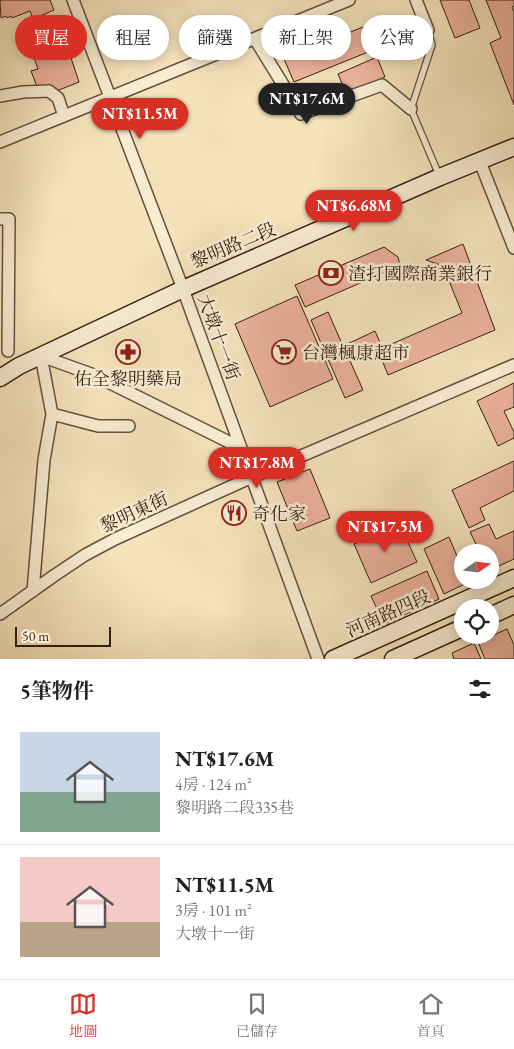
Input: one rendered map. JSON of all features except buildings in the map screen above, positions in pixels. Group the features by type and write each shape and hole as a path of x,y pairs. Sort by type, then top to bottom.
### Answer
{"main road":[{"name":"黎明路二段","path":"0,378 34,359 183,289 440,177 514,147"},
{"name":"河南路四段","path":"334,659 514,578"},
{"path":"499,612 514,605"},
{"path":"393,659 454,632"}],"street":[{"name":"大墩十一街","path":"73,0 183,289 318,659"},
{"path":"0,142 349,0"},
{"path":"416,0 422,15"},
{"path":"255,39 302,114 382,85 411,109"},
{"path":"0,96 23,92 49,91 58,98 64,116"},
{"path":"480,162 514,248"},
{"path":"0,219 9,220 4,350 94,376 241,448"},
{"path":"33,590 44,460 52,414 34,359"},
{"name":"黎明東街","path":"0,614 85,555 115,539 252,477 514,365"},
{"path":"52,414 98,426 129,426"}],"lane":[{"path":"427,60 411,109 440,177"}],"place":[{"name":"渣打國際商業銀行","path":"331,273"},
{"name":"佑全黎明藥局","path":"128,352"},
{"name":"台灣楓康超市","path":"284,352"},
{"name":"奇化家","path":"234,513"}]}
